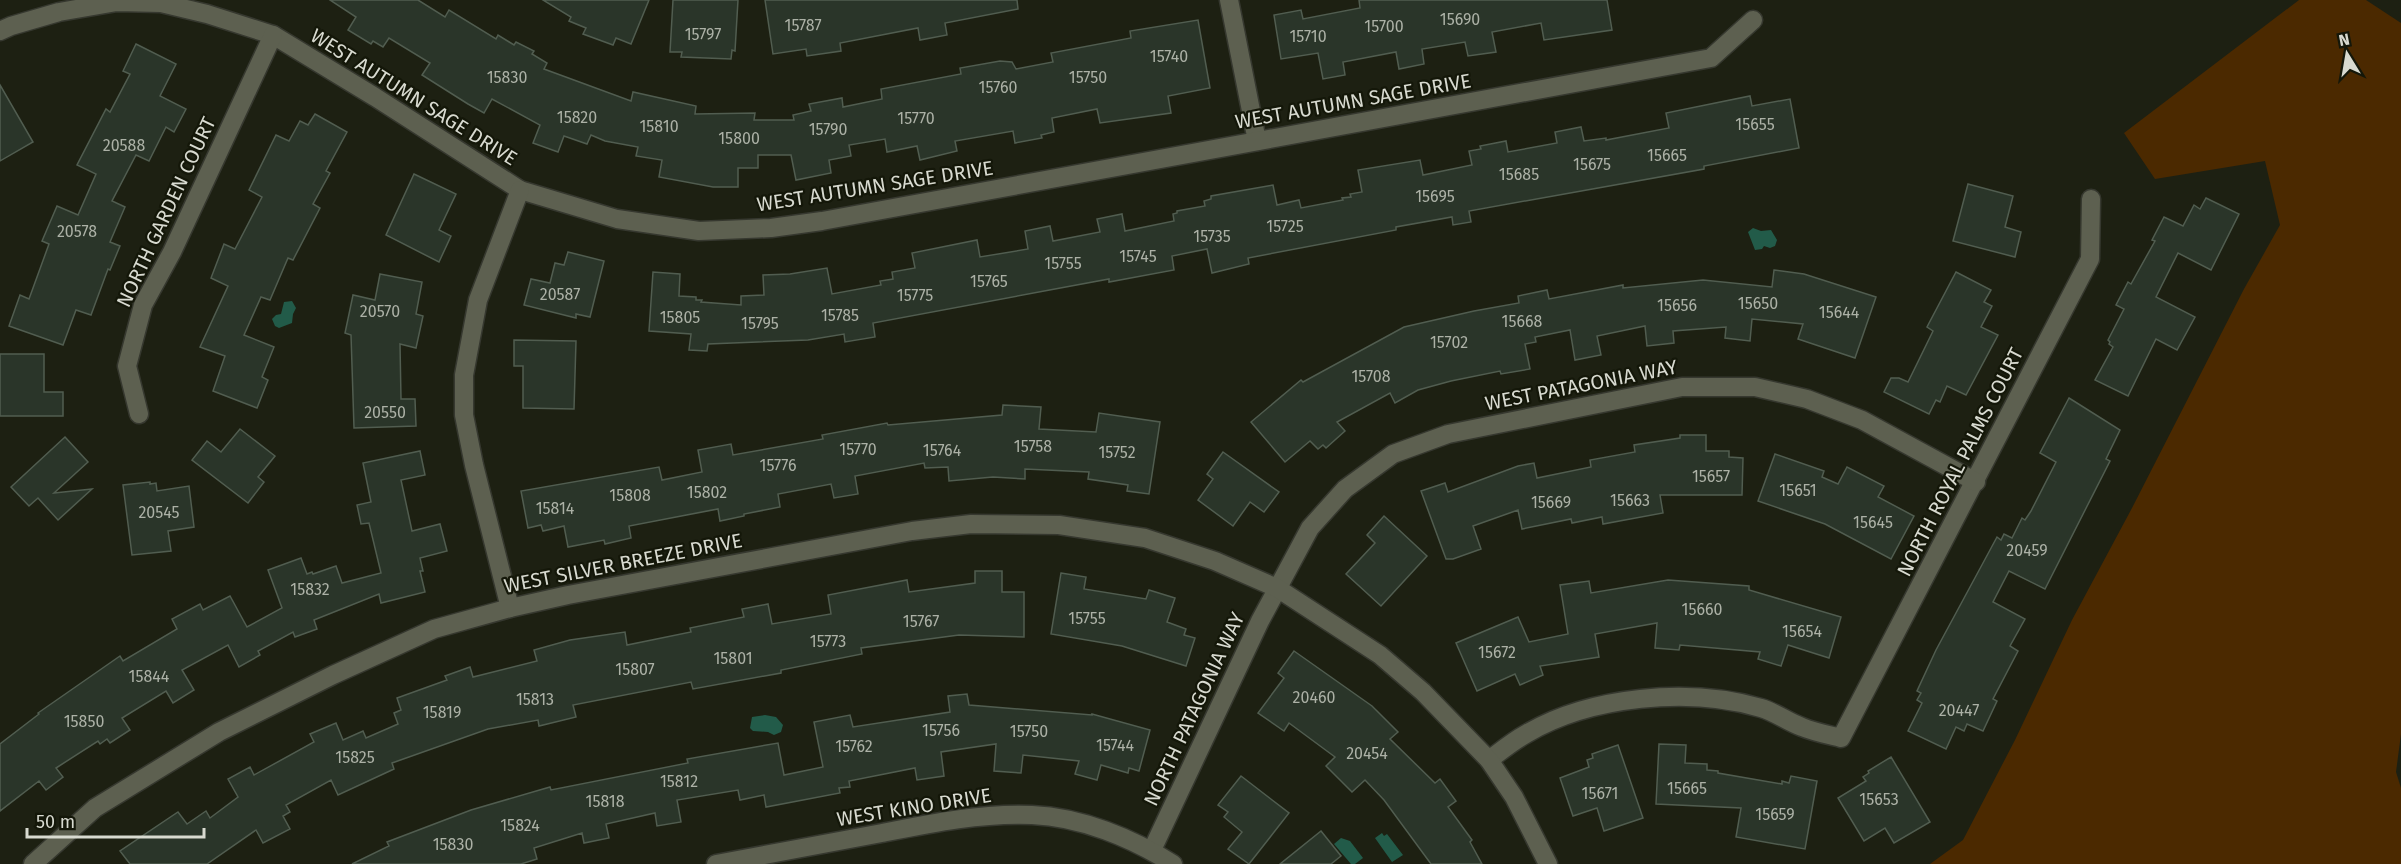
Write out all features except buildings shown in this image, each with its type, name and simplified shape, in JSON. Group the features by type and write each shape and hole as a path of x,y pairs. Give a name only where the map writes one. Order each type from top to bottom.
{"street":[{"path":"1229,0 1257,141"},
{"name":"WEST AUTUMN SAGE DRIVE","path":"0,31 59,12 117,2 161,3 207,14 273,35 520,190 617,219 699,231 771,228 834,219 1711,58 1753,20"},
{"name":"NORTH GARDEN COURT","path":"139,414 127,366 143,305 171,252 273,35"},
{"path":"510,608 464,415 464,375 478,300 520,190"},
{"name":"NORTH ROYAL PALMS COURT","path":"1489,760 1526,734 1560,717 1601,704 1650,698 1702,698 1761,708 1803,728 1842,738 2090,259 2091,199"},
{"name":"WEST PATAGONIA WAY","path":"1278,588 1310,528 1345,489 1393,454 1448,435 1682,387 1755,387 1807,399 1862,420 1976,482"},
{"name":"WEST SILVER BREEZE DRIVE","path":"33,864 95,808 219,732 333,675 434,629 510,608 579,593 912,531 971,524 1059,525 1145,538 1215,561 1278,588 1380,655 1423,692 1489,760 1514,797 1548,864"},
{"name":"NORTH PATAGONIA WAY","path":"1152,850 1278,588"},
{"name":"WEST KINO DRIVE","path":"716,864 943,821 986,816 1034,815 1089,825 1152,850 1173,864"}],"shaded area":[{"path":"2299,0 2366,0 2401,23 2401,734 2396,772 2401,788 2401,864 1930,864 1963,840 2015,740 2072,620 2244,289 2280,225 2265,161 2155,179 2124,133"},
{"path":"1753,228 1761,231 1771,230 1777,240 1775,246 1770,248 1764,246 1762,249 1755,250 1748,232"},
{"path":"292,301 296,308 292,323 279,328 275,326 272,319 281,314 284,302"},
{"path":"765,715 776,717 783,725 781,732 774,735 768,732 753,731 750,728 752,717"},
{"path":"1382,833 1384,836 1387,834 1403,855 1392,862 1375,838"},
{"path":"1341,838 1350,841 1363,858 1351,864 1334,844"}]}
